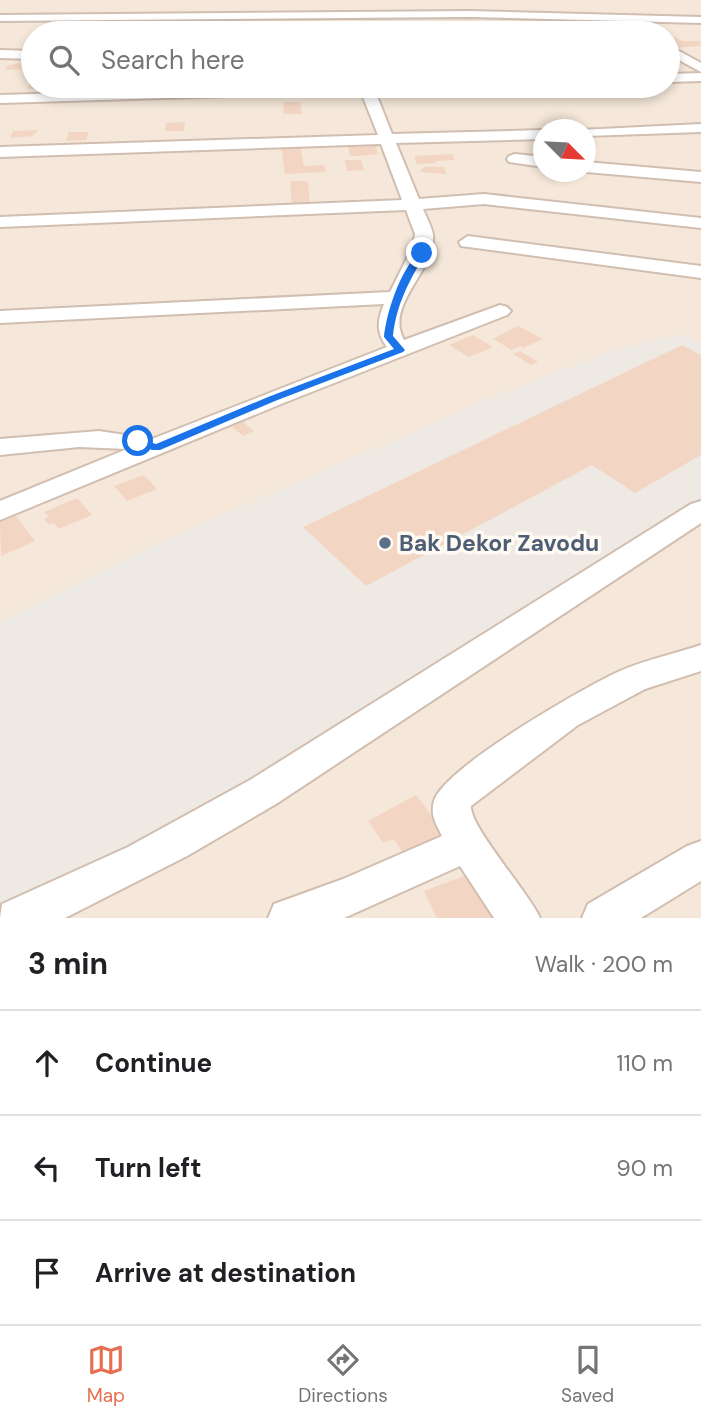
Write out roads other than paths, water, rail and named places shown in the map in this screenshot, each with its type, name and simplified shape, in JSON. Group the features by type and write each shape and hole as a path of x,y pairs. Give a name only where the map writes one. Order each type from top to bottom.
{"street":[{"path":"599,6 624,21"},
{"path":"0,18 83,11 243,9 701,20"},
{"path":"475,14 488,21"},
{"path":"680,49 690,49"},
{"path":"0,54 21,55"},
{"path":"680,56 701,68"},
{"path":"680,78 701,77"},
{"path":"0,99 30,98"},
{"path":"370,98 424,234 425,246 396,298 388,328 388,337 400,350"},
{"path":"596,132 701,128"},
{"path":"0,152 533,134"},
{"path":"515,159 533,161"},
{"path":"596,168 701,177"},
{"path":"0,222 484,199 701,223"},
{"path":"468,242 701,272"},
{"path":"0,317 372,297 396,298"},
{"path":"0,511 272,399 500,311"},
{"path":"0,447 118,439 138,441 156,448"},
{"path":"17,918 76,894 201,829 701,510"},
{"path":"519,918 467,844 451,814 453,801 460,792 566,715 633,680 701,658"},
{"path":"289,918 350,896 467,844"},
{"path":"603,918 701,859"}],"place":[{"name":"Bak Dekor Zavodu","path":"385,543"}]}
